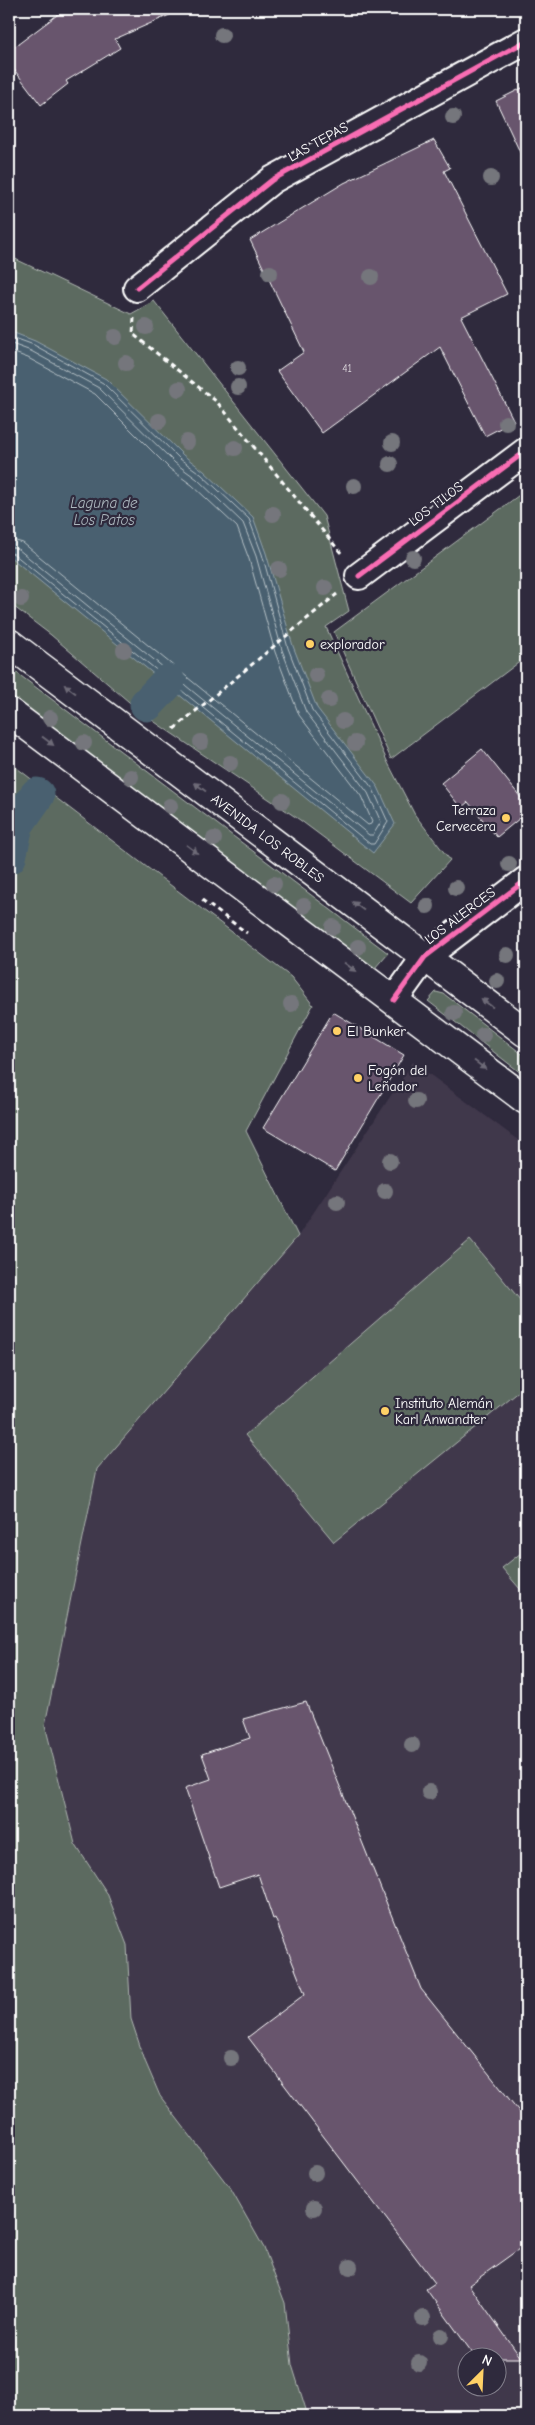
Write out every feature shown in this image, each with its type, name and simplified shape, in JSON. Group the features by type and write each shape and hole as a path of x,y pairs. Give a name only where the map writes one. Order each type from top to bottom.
{"main road":[{"name":"AVENIDA LOS ROBLES","path":"9,642 526,1033"},
{"path":"9,712 526,1100"}],"street":[{"name":"LAS TEPAS","path":"137,288 272,180 526,41"},
{"name":"LOS TILOS","path":"360,576 526,451"},
{"name":"LOS ALERCES","path":"394,1000 425,957 526,880"}],"path":[{"path":"137,288 133,334 217,402 360,576 181,722"}],"shaded area":[{"name":"Instituto Alemán Karl Anwandter","path":"413,1062 526,1146 526,2416 308,2416 111,1988 45,1725 97,1469 298,1236"}],"green space":[{"path":"9,256 131,314 154,301 324,516 349,611 326,627 388,763 415,815 450,860 411,903 300,820 143,714 51,635 9,603"},
{"path":"526,490 526,657 391,759 334,632"},
{"path":"9,667 388,953 374,969 9,695"},
{"path":"9,762 291,977 313,1005 246,1131 298,1236 97,1469 45,1725 75,1844 107,1893 127,1945 131,2019 145,2061 160,2096 230,2188 264,2248 285,2303 292,2365 308,2416 9,2416"},
{"path":"436,992 444,994 526,1057 526,1077 428,1001"},
{"name":"Instituto Alemán Karl Anwandter","path":"470,1240 526,1307 526,1386 334,1542 245,1435"},
{"path":"526,1549 526,1596 502,1568"}],"water":[{"name":"Laguna de Los Patos","path":"9,331 35,341 106,379 183,455 204,471 253,517 266,553 293,646 317,708 378,787 395,824 373,853 9,556"}],"building":[{"path":"65,9 183,9 115,39 120,48 66,81 68,84 41,105 9,63 9,51"},
{"path":"526,86 526,165 496,101"},
{"path":"434,140 450,168 444,171 507,294 461,317 514,421 485,436 440,347 322,433 277,371 304,352 250,240 344,183"},
{"path":"482,749 526,804 526,813 497,837 468,802 461,808 441,783"},
{"path":"333,1012 404,1055 335,1171 263,1128"},
{"path":"306,1702 421,1989 526,2120 526,2244 469,2285 521,2358 508,2358 508,2348 469,2348 426,2289 435,2283 248,2037 305,1994 275,1918 273,1919 258,1874 219,1887 185,1788 211,1779 202,1754 250,1738 243,1719"}],"waterway":[{"path":"147,704 168,682"},
{"path":"9,857 16,825 37,795"}],"cycle path":[{"path":"137,288 272,180 526,41"},
{"path":"359,576 526,451"},
{"path":"394,1000 425,957 526,880"}],"place":[{"name":"explorador","path":"310,644"},
{"name":"Terraza Cervecera","path":"506,818"},
{"name":"El Bunker","path":"337,1031"},
{"name":"Fogón del Leñador","path":"358,1078"},
{"name":"Instituto Alemán Karl Anwandter","path":"385,1411"}]}
